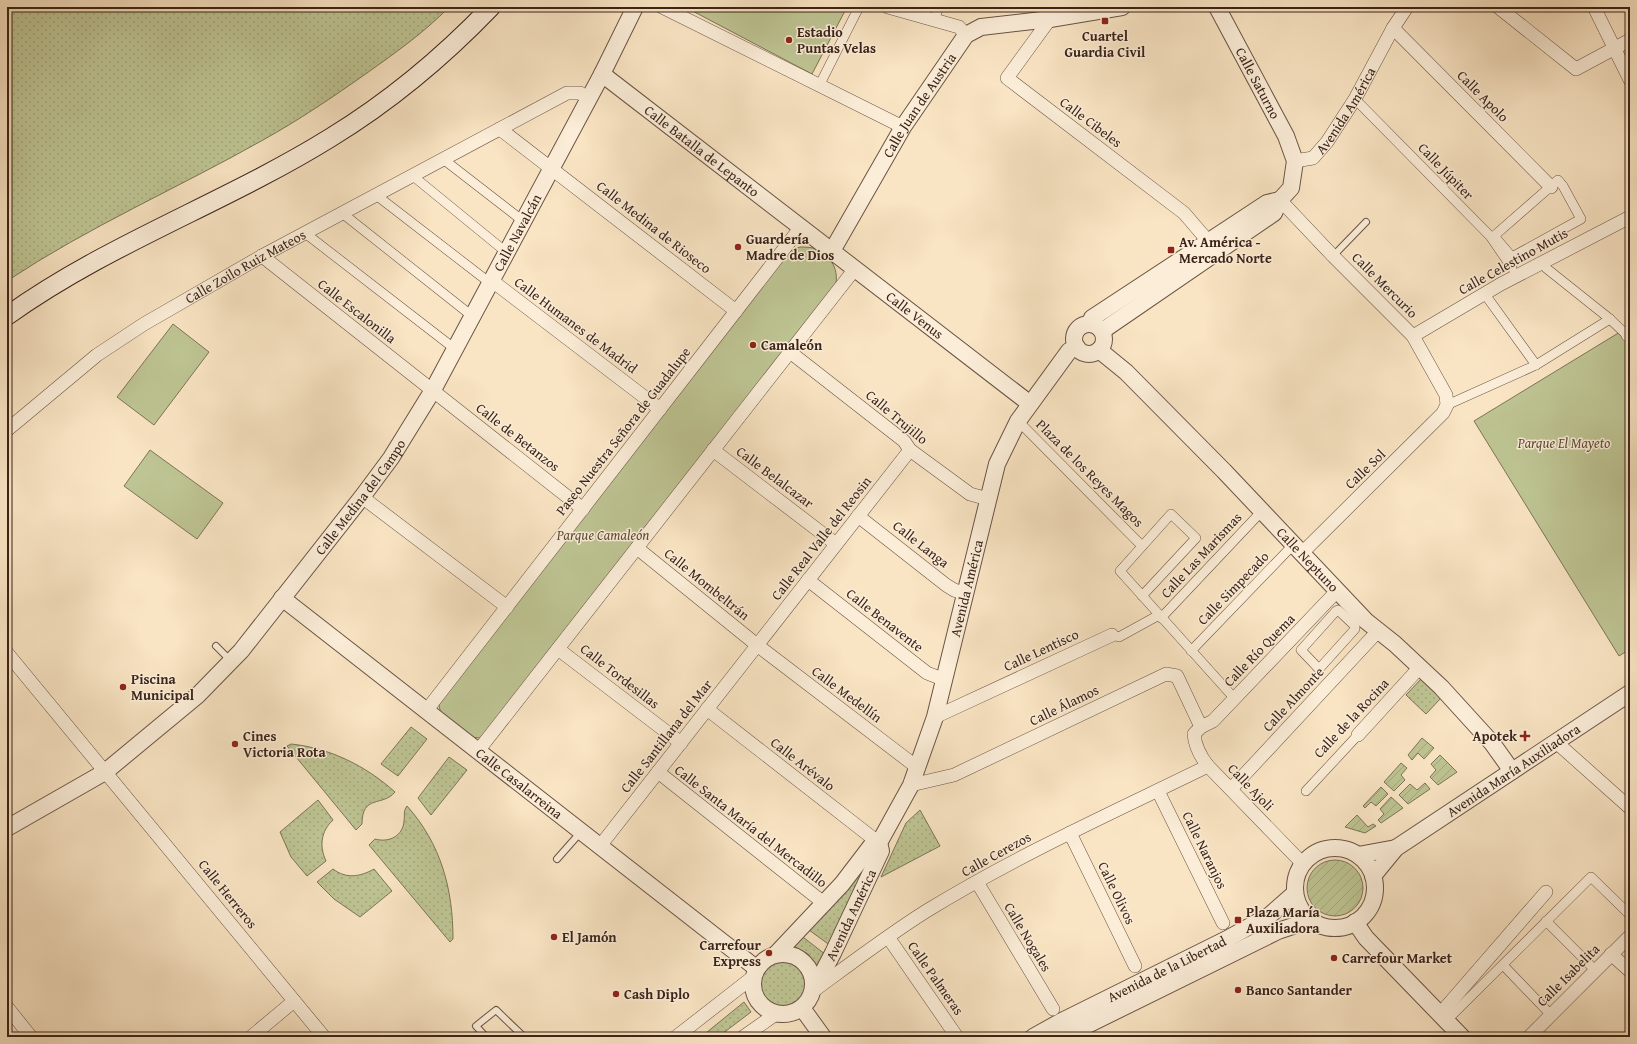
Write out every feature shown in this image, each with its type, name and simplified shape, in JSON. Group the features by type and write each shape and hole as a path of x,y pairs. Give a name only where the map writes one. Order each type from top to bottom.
{"main road":[{"path":"7,316 85,266 284,164 330,138 415,78 453,45 491,7"}],"street":[{"path":"602,74 635,7"},
{"path":"662,7 903,127"},
{"path":"819,86 859,7"},
{"path":"888,7 959,27 966,35 981,27 1051,13 1122,7"},
{"path":"934,20 939,7"},
{"name":"Calle Saturno","path":"1217,7 1286,136 1295,161"},
{"name":"Avenida América","path":"1295,161 1313,158 1327,142 1355,99 1393,28 1407,7"},
{"path":"1498,7 1576,69 1630,40"},
{"path":"1594,7 1630,80"},
{"name":"Calle Cibeles","path":"1051,13 1007,78 1184,213 1213,246"},
{"name":"Calle Apolo","path":"1393,28 1551,187"},
{"name":"Calle Juan de Austria","path":"832,251 903,127 966,35"},
{"name":"Calle Navalcán","path":"433,390 602,74"},
{"name":"Calle Batalla de Lepanto","path":"602,74 801,227"},
{"name":"Calle Zoilo Ruiz Mateos","path":"7,430 97,355 144,324 262,256 567,93 580,93 589,99"},
{"name":"Calle Júpiter","path":"1355,99 1490,236 1512,268"},
{"path":"500,129 552,168"},
{"path":"443,159 524,221"},
{"path":"1096,327 1077,329 1074,338 1076,347 1084,353 1090,354 1099,350 1104,341 1092,318 1213,246 1267,203 1280,200 1291,188 1295,161"},
{"name":"Calle Medina de Rioseco","path":"552,168 736,311"},
{"path":"413,176 506,252"},
{"path":"1558,180 1563,186 1581,219 1512,257 1494,236 1551,187 1558,180"},
{"path":"376,195 491,282"},
{"name":"Calle Mercurio","path":"1280,200 1333,256 1413,336 1446,395 1447,405"},
{"path":"342,213 472,316"},
{"name":"Calle Celestino Mutis","path":"1413,336 1484,293 1630,216"},
{"name":"Calle Venus","path":"801,227 854,270 1029,403"},
{"name":"Paseo Nuestra Señora de Guadalupe","path":"426,711 801,227"},
{"path":"305,233 454,349"},
{"name":"Calle Escalonilla","path":"262,256 433,390"},
{"path":"1543,262 1546,268 1629,336"},
{"path":"478,751 854,270"},
{"name":"Calle Humanes de Madrid","path":"491,282 660,410"},
{"path":"1484,293 1536,365"},
{"path":"1447,405 1536,365 1610,319"},
{"name":"Avenida América","path":"777,954 825,904 871,846 879,843 911,785 935,717 945,680 997,464 1018,421 1029,403 1068,351 1076,347"},
{"name":"Calle Neptuno","path":"1099,350 1126,372 1262,511 1366,621 1442,687 1492,743 1512,771"},
{"name":"Calle Trujillo","path":"790,352 904,441 910,450 970,494 988,499"},
{"name":"Calle Medina del Campo","path":"7,828 105,772 198,695 241,651 391,458 433,390"},
{"name":"Calle de Betanzos","path":"433,390 583,509"},
{"name":"Calle Sol","path":"1298,549 1443,413 1447,405"},
{"name":"Plaza de los Reyes Magos","path":"1018,421 1142,546"},
{"name":"Calle Belalcazar","path":"713,450 836,544"},
{"name":"Calle Real Valle del Reosin","path":"757,645 910,450"},
{"path":"362,497 507,607"},
{"name":"Calle Las Marismas","path":"1160,616 1262,511"},
{"name":"Calle Las Marismas","path":"1142,546 1171,514 1196,538 1142,596"},
{"name":"Calle Langa","path":"858,516 950,588 966,594"},
{"path":"1142,546 1120,571 1235,699"},
{"name":"Calle Mombeltrán","path":"637,548 757,645"},
{"name":"Calle Simpecado","path":"1191,651 1298,549"},
{"name":"Calle Benavente","path":"808,580 926,673 945,680"},
{"name":"Calle Río Quema","path":"1201,727 1213,721 1235,699 1337,591"},
{"name":"Calle Casalarreina","path":"282,598 600,846 755,972"},
{"path":"1338,610 1355,626 1355,630 1319,669 1301,650 1338,610"},
{"name":"Calle Lentisco","path":"935,717 1112,635 1119,637 1160,616"},
{"name":"Calle Almonte","path":"1231,789 1378,630"},
{"name":"Calle Santillana del Mar","path":"600,846 757,645"},
{"name":"Calle Medellín","path":"757,645 918,768"},
{"name":"Calle Tordesillas","path":"558,648 681,743"},
{"name":"Calle Herreros","path":"7,653 105,772 124,792 324,1037"},
{"name":"Calle de la Rocina","path":"1306,791 1420,667"},
{"name":"Calle Álamos","path":"911,785 954,775 1166,674 1177,676 1201,727"},
{"name":"Avenida María Auxiliadora","path":"1373,876 1396,848 1630,693"},
{"name":"Calle Arévalo","path":"708,709 879,843"},
{"name":"Calle Ajoli","path":"1201,727 1194,734 1194,744 1199,754 1208,766 1303,864"},
{"path":"1556,742 1630,808"},
{"name":"Calle Cerezos","path":"813,988 928,910 1023,856 1208,766"},
{"name":"Calle Santa María del Mercadillo","path":"658,772 825,904"},
{"name":"Calle Naranjos","path":"1158,791 1223,923"},
{"name":"Calle Olivos","path":"1070,833 1135,966"},
{"name":"Avenida América","path":"813,988 833,953 881,851 879,843"},
{"path":"1334,847 1347,849 1358,854 1367,864 1373,876 1375,886 1374,897 1364,916 1344,927 1333,928 1321,925 1311,920 1298,903 1295,893 1296,878 1303,864 1311,855 1322,849 1334,847"},
{"name":"Avenida María Auxiliadora","path":"1358,854 1396,848"},
{"path":"1443,1018 1503,965 1590,877 1630,915"},
{"name":"Calle Nogales","path":"977,882 1053,1009"},
{"path":"1443,1018 1546,892"},
{"name":"Avenida de la Libertad","path":"1033,1037 1060,1022 1227,940 1270,915 1295,893"},
{"name":"Avenida de la Libertad","path":"1063,1037 1278,931 1311,920"},
{"path":"1355,922 1366,938 1462,1037"},
{"path":"1546,922 1595,970"},
{"name":"Calle Isabelita","path":"1529,1037 1630,936"},
{"name":"Calle Palmeras","path":"888,937 957,1037"},
{"path":"676,1037 755,972 769,956 777,954 791,954 802,960 812,975 813,988 808,1001 802,1008 794,1012 776,1014 744,1037"},
{"path":"1611,954 1630,971"},
{"path":"1503,965 1551,1015"},
{"path":"755,972 752,987 755,996 760,1004 776,1014"},
{"path":"251,1037 294,1001"},
{"path":"7,1008 31,1037"},
{"path":"802,1008 823,1037"}],"lane":[{"path":"1333,256 1366,222"},
{"path":"216,646 231,661"},
{"path":"557,859 581,831"},
{"path":"486,1037 476,1026 496,1010 524,1037"}],"green space":[{"path":"7,7 449,7 420,34 399,50 316,108 231,158 101,225 38,261 7,281"},
{"name":"Estadio Puntas Velas","path":"685,7 847,7 812,74"},
{"name":"Parque Camaleón","path":"800,247 810,247 816,249 830,259 836,275 835,287 486,735 479,738 472,737 441,713 439,706 440,698 790,251"},
{"path":"173,324 209,352 154,425 117,397"},
{"name":"Parque El Mayeto","path":"1620,332 1630,347 1630,649 1619,656 1474,421"},
{"path":"150,450 223,503 197,539 124,486"},
{"path":"1421,679 1441,698 1426,714 1406,695"},
{"path":"411,727 427,739 398,776 381,764"},
{"path":"1422,738 1434,748 1424,759 1418,753 1412,760 1408,755"},
{"path":"291,744 305,746 333,754 360,766 395,792 385,799 374,802 365,808 362,824 356,830 287,746"},
{"path":"1440,755 1457,772 1438,785 1430,777 1436,770 1431,764"},
{"path":"449,757 467,770 431,815 418,798"},
{"path":"1401,763 1407,768 1401,775 1405,780 1394,791 1384,782"},
{"path":"1425,783 1430,789 1408,804 1399,795 1410,784 1417,790"},
{"path":"1381,787 1388,794 1376,806 1371,802 1365,808 1363,806"},
{"path":"1391,797 1403,808 1381,823 1378,820 1384,814 1380,809"},
{"path":"318,800 333,820 326,829 322,839 322,850 326,861 307,876 291,857 280,832"},
{"path":"407,806 429,836 443,868 451,902 453,939 450,942 369,845 375,839 390,839 401,831"},
{"path":"920,810 940,846 881,877 906,823"},
{"path":"1357,815 1368,827 1373,824 1376,826 1365,833 1345,827"},
{"path":"873,851 831,946 809,930"},
{"path":"1335,860 1346,862 1355,868 1361,877 1363,888 1361,899 1355,908 1346,914 1335,916 1324,914 1315,908 1309,899 1307,888 1309,877 1315,868 1324,862"},
{"path":"333,869 348,876 353,876 364,874 374,869 392,891 360,917 334,899 317,882"},
{"path":"803,937 826,955 818,969 808,954 794,945"},
{"path":"783,961 796,965 802,971 806,984 802,997 796,1003 783,1007 770,1003 764,997 760,984 764,971 770,965"},
{"path":"744,1002 751,1012 718,1037 701,1037"}],"place":[{"name":"Cuartel Guardia Civil","path":"1105,21"},
{"name":"Estadio Puntas Velas","path":"789,40"},
{"name":"Guardería Madre de Dios","path":"738,247"},
{"name":"Av. América - Mercado Norte","path":"1171,250"},
{"name":"Camaleón","path":"753,345"},
{"name":"Piscina Municipal","path":"123,687"},
{"name":"Apotek","path":"1525,736"},
{"name":"Cines Victoria Rota","path":"235,744"},
{"name":"Plaza María Auxiliadora","path":"1238,920"},
{"name":"El Jamón","path":"554,937"},
{"name":"Carrefour Express","path":"769,953"},
{"name":"Carrefour Market","path":"1334,958"},
{"name":"Banco Santander","path":"1238,990"},
{"name":"Cash Diplo","path":"616,994"}]}
